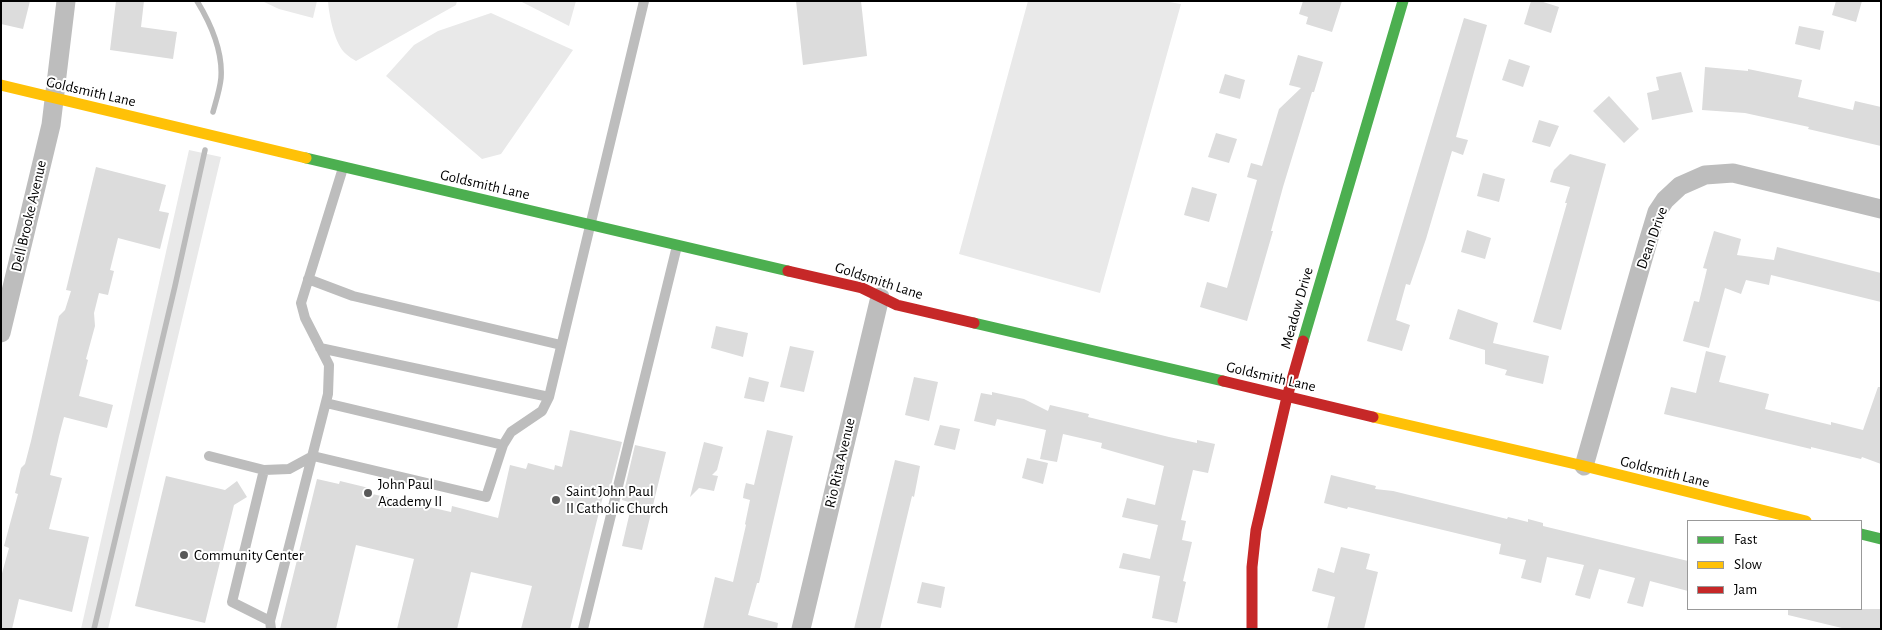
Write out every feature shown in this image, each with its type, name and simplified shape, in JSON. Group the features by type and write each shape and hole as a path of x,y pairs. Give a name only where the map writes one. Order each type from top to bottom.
{"street":[{"name":"Dell Brooke Avenue","path":"1,333 51,124 66,1"},
{"name":"Meadow Drive","path":"1252,629 1252,567 1256,530 1287,397 1403,1"},
{"name":"Goldsmith Lane","path":"1,85 862,288 897,305 1584,466 1617,476 1802,520"},
{"name":"Dean Drive","path":"1584,466 1658,212 1665,200 1680,186 1705,175 1733,174 1881,209"},
{"name":"Rio Rita Avenue","path":"801,629 880,297"},
{"path":"1862,534 1881,539"}],"lane":[{"path":"209,456 264,470 289,468 313,456 486,497 503,445 511,432 542,411 549,397 644,1"},
{"path":"264,470 232,602 271,625 326,403 329,365 305,318 301,303 344,167"},
{"path":"583,629 678,246"},
{"path":"308,279 353,296 562,345"},
{"path":"320,348 549,397"},
{"path":"326,403 503,445"}],"shaded area":[{"path":"262,1 317,1 313,18 279,9"},
{"path":"328,1 457,1 456,5 356,61 342,50 339,44 331,22"},
{"path":"520,1 576,1 569,26"},
{"path":"1028,1 1163,1 1181,4 1100,293 959,254"},
{"path":"491,13 573,50 501,154 482,159 386,76 414,45 438,31"},
{"path":"189,150 221,157 108,629 81,629"}],"building":[{"path":"1,1 30,1 23,29 1,24"},
{"path":"116,1 144,1 141,27 177,32 173,59 110,50"},
{"path":"796,1 861,1 867,56 803,65"},
{"path":"1303,1 1342,1 1332,32 1306,24 1308,17 1299,14"},
{"path":"1531,1 1540,1 1559,7 1551,33 1524,24"},
{"path":"1836,1 1862,1 1856,22 1832,15"},
{"path":"1464,18 1487,25 1456,137 1468,140 1463,155 1452,151 1426,239 1410,285 1406,284 1396,320 1410,325 1402,351 1367,341"},
{"path":"1799,26 1824,31 1820,50 1795,44"},
{"path":"1298,55 1323,62 1283,187 1271,231 1273,231 1247,321 1200,307 1207,282 1227,288 1257,180 1247,177 1251,163 1262,166 1279,109 1301,88 1289,85"},
{"path":"1509,59 1530,66 1523,87 1502,80"},
{"path":"1705,67 1748,71 1748,69 1802,80 1798,97 1853,110 1855,101 1881,107 1881,146 1745,113 1702,110"},
{"path":"1681,72 1693,112 1652,120 1647,93 1659,90 1656,77"},
{"path":"1225,74 1245,80 1240,99 1219,93"},
{"path":"1609,96 1639,129 1624,143 1593,111"},
{"path":"1539,120 1559,126 1550,147 1532,142"},
{"path":"1216,133 1237,139 1229,163 1208,157"},
{"path":"1570,154 1606,164 1561,330 1533,322 1570,187 1550,182 1554,170"},
{"path":"96,167 166,185 159,211 169,213 160,249 118,238 110,270 114,271 108,295 99,293 94,313 95,326 79,396 113,405 107,428 64,417 59,436 50,475 62,478 49,529 89,537 72,612 19,599 12,629 1,629 1,577 9,548 4,546 18,494 15,493 21,468 25,464 31,441 59,316 65,310 71,291 66,290"},
{"path":"1483,173 1505,179 1499,202 1477,196"},
{"path":"1192,187 1217,194 1209,222 1184,215"},
{"path":"1467,230 1491,238 1485,259 1461,252"},
{"path":"1714,231 1741,239 1737,255 1774,260 1777,247 1881,273 1881,302 1771,275 1769,285 1746,280 1741,294 1725,288 1709,348 1683,341 1694,301 1699,302 1707,269 1703,268"},
{"path":"1458,309 1498,323 1493,343 1549,356 1543,384 1505,375 1507,370 1485,364 1485,350 1449,339"},
{"path":"716,326 748,333 743,357 711,348"},
{"path":"790,346 814,351 804,392 780,387"},
{"path":"1706,351 1726,356 1719,382 1769,394 1765,409 1831,425 1831,422 1863,430 1878,387 1881,387 1881,464 1862,457 1861,459 1811,447 1811,449 1664,414 1671,387 1696,393"},
{"path":"749,377 769,382 764,402 744,398"},
{"path":"914,377 938,382 929,421 905,415"},
{"path":"992,392 1024,399 1048,411 1050,405 1089,414 1088,417 1169,437 1197,443 1197,440 1215,444 1208,473 1193,470 1181,520 1186,521 1182,540 1192,542 1183,581 1186,582 1177,623 1152,618 1160,576 1119,568 1123,553 1150,559 1158,525 1122,517 1127,498 1155,505 1164,466 1101,448 1102,443 1063,434 1057,462 1040,459 1046,430 997,419 995,426 974,421 981,393 992,395"},
{"path":"940,425 960,429 955,450 934,445"},
{"path":"570,430 622,442 608,497 603,496 570,629 521,629 532,586 471,572 457,629 397,629 414,559 356,545 336,629 280,629 317,479 339,484 340,481 369,488 368,493 451,512 452,506 498,518 510,465 526,469 528,463 554,470 555,465 562,467"},
{"path":"767,430 793,436 759,583 757,583 748,615 778,623 777,629 703,629 715,577 733,582 750,500 743,498 744,491 746,483 754,485"},
{"path":"704,442 723,447 717,470 712,475 718,476 714,491 699,488 690,497"},
{"path":"635,445 666,452 642,550 622,546 632,503 622,500"},
{"path":"1027,458 1048,463 1043,484 1022,478"},
{"path":"895,460 920,466 914,497 912,496 880,629 854,629"},
{"path":"1331,475 1376,486 1375,489 1393,491 1507,519 1508,517 1528,522 1528,519 1543,523 1543,526 1687,561 1687,591 1650,581 1643,607 1627,603 1635,578 1599,569 1590,599 1575,595 1584,565 1547,557 1541,583 1521,578 1526,560 1499,554 1501,544 1348,507 1347,509 1324,503"},
{"name":"Community Center","path":"166,476 225,490 237,481 247,497 234,505 205,623 135,606"},
{"path":"1341,547 1370,554 1366,569 1378,572 1364,629 1327,629 1335,597 1312,591 1318,568 1334,573"},
{"path":"922,582 945,587 941,608 917,603"},
{"path":"1881,609 1881,629 1846,629 1788,615 1788,610"}],"waterway":[{"path":"197,1 211,28 220,57 220,82 213,112"},
{"path":"94,629 205,150"}],"traffic: fast":[{"path":"1303,341 1403,1"},
{"path":"306,158 788,271"},
{"path":"974,323 1223,381"},
{"path":"1862,534 1881,539"}],"traffic: slow":[{"path":"1,85 306,158"},
{"path":"1373,417 1584,466 1802,520"}],"traffic: jam":[{"path":"788,271 862,288 897,305 974,323"},
{"path":"1252,629 1252,567 1256,530 1287,397 1303,341"},
{"path":"1223,381 1373,417"}],"place":[{"name":"John Paul Academy II","path":"368,493"},
{"name":"Saint John Paul II Catholic Church","path":"556,500"},
{"name":"Community Center","path":"184,555"}]}
